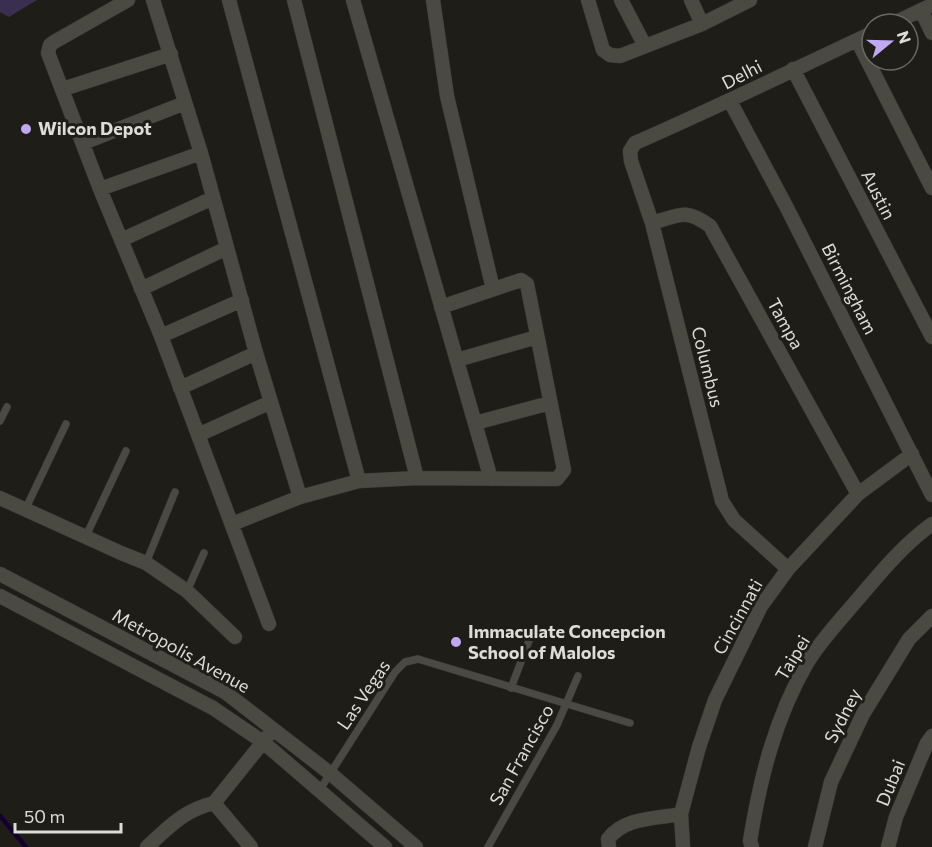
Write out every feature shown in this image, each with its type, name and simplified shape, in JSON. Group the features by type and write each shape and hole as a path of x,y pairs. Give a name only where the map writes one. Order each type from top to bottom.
{"street":[{"path":"128,0 50,45 48,53 100,189 161,336 269,624"},
{"path":"153,0 201,153 256,353 300,497"},
{"path":"229,0 359,481"},
{"path":"294,0 417,478"},
{"path":"353,0 491,479"},
{"path":"433,0 447,96 493,289"},
{"path":"588,0 603,50 610,55 620,56 702,24 750,0"},
{"path":"621,0 645,46"},
{"path":"691,0 702,24"},
{"path":"927,8 932,33"},
{"name":"Delhi","path":"630,151 635,142 730,101 860,39"},
{"path":"857,40 932,188"},
{"path":"63,89 171,54"},
{"name":"Austin","path":"793,69 932,337"},
{"name":"Birmingham","path":"730,101 787,208 932,495"},
{"path":"82,143 185,103"},
{"name":"Columbus","path":"630,151 631,161 652,223 722,501 734,520 788,568"},
{"path":"100,189 201,153"},
{"path":"121,240 213,198"},
{"name":"Tampa","path":"652,223 686,213 698,217 710,226 858,494"},
{"path":"141,289 227,248"},
{"path":"232,524 300,497 359,481 417,478 557,479 562,475 564,470 527,284 521,280 441,307"},
{"path":"161,336 242,300"},
{"path":"457,360 537,337"},
{"path":"180,388 256,353"},
{"path":"198,435 271,402"},
{"path":"475,423 550,402"},
{"name":"Cincinnati","path":"683,847 681,814 699,747 715,700 761,606 788,568 858,494 912,454"},
{"path":"0,498 146,563 187,591 235,637"},
{"name":"Taipei","path":"752,847 750,841 764,767 778,722 807,662 888,562 932,524"},
{"name":"Metropolis Avenue","path":"0,574 225,692 331,774 416,847"},
{"name":"Metropolis Avenue","path":"0,596 213,708 263,742 384,847"},
{"name":"Sydney","path":"815,847 831,782 863,714 909,639 932,616"},
{"path":"147,847 181,816 196,808 214,803 274,728"},
{"name":"Dubai","path":"888,847 896,817 932,736"},
{"path":"214,803 251,847"},
{"path":"609,847 608,839 616,829 626,824 681,814"}],"lane":[{"path":"0,421 7,407"},
{"path":"26,508 66,424"},
{"path":"86,536 126,451"},
{"path":"146,563 175,492"},
{"path":"187,591 204,554"},
{"path":"511,688 530,638"},
{"name":"Las Vegas","path":"320,791 395,672 405,662 417,659 630,723"},
{"name":"San Francisco","path":"488,847 557,724 578,676"}],"shaded area":[{"path":"0,0 37,0 9,17 0,12"}],"waterway":[{"path":"0,816 26,847"}],"place":[{"name":"Wilcon Depot","path":"26,129"},
{"name":"Immaculate Concepcion School of Malolos","path":"456,642"}]}
